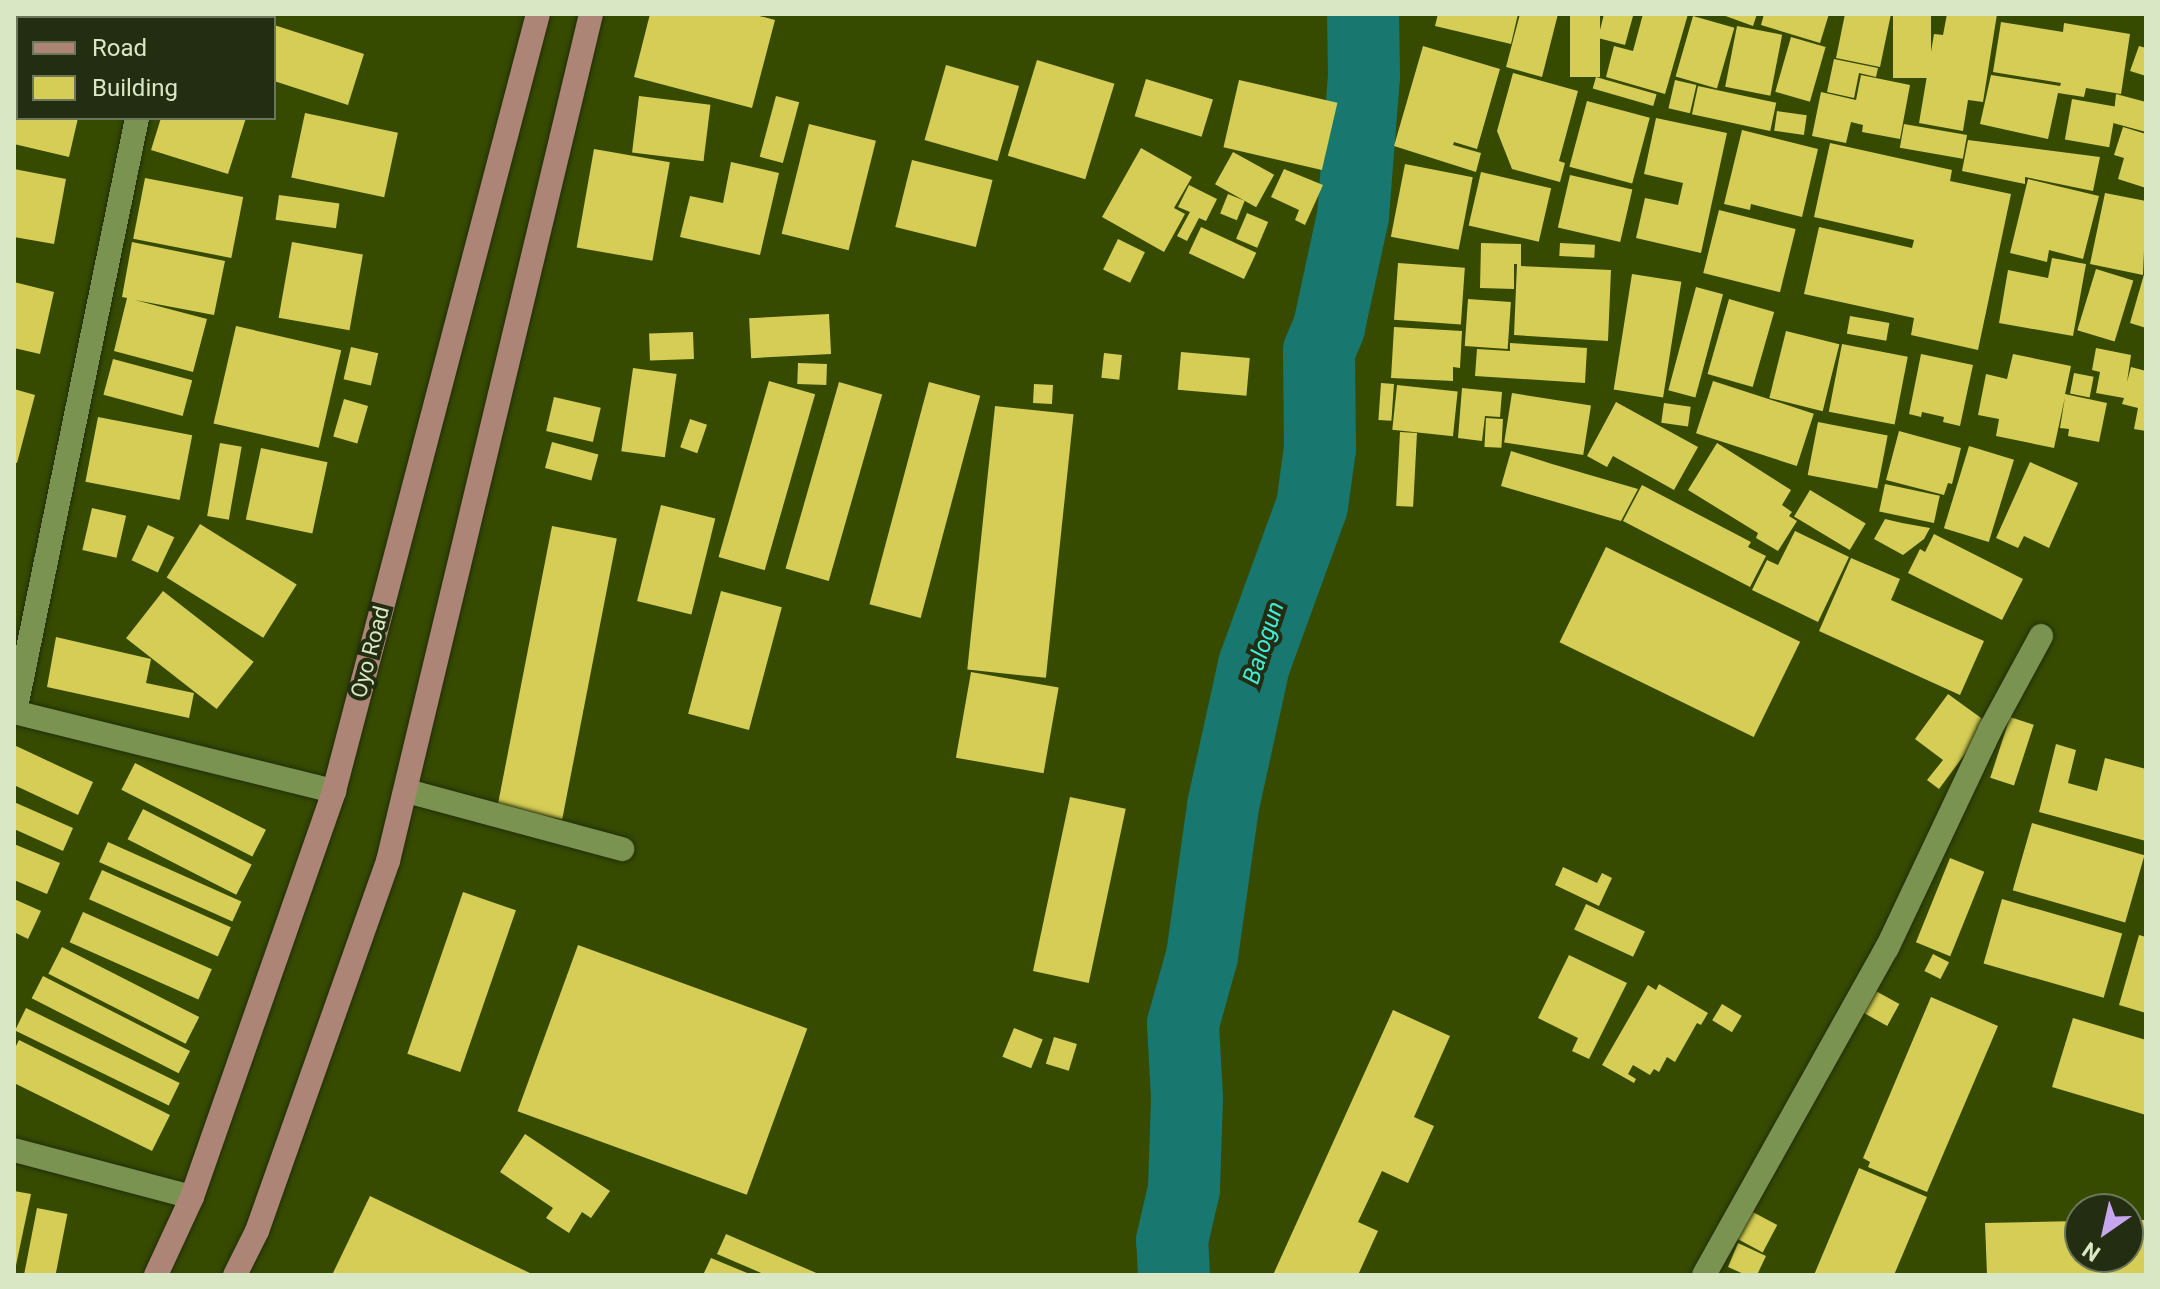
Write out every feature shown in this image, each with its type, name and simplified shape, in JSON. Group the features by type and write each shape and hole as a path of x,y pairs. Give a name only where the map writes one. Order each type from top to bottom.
{"main road":[{"name":"Oyo Road","path":"156,1275 192,1197 334,791 538,14"},
{"path":"235,1275 257,1231 388,861 591,14"}],"street":[{"path":"137,120 15,712 334,791"},
{"path":"1704,1275 1887,948 1990,730 2041,636"},
{"path":"407,791 622,849"},
{"path":"14,1150 192,1197"}],"building":[{"path":"66,14 106,14 106,16"},
{"path":"242,14 249,16 194,16"},
{"path":"650,14 752,14 775,20 752,108 634,77"},
{"path":"1438,14 1518,14 1511,44 1435,26"},
{"path":"1520,14 1558,14 1542,77 1506,67"},
{"path":"1570,14 1600,14 1600,77 1570,77"},
{"path":"1604,14 1633,16 1625,45 1598,38"},
{"path":"1643,14 1688,14 1665,94 1606,77 1614,46 1633,51"},
{"path":"1720,14 1757,14 1753,26"},
{"path":"1764,14 1829,14 1820,43 1761,25"},
{"path":"1845,14 1891,14 1880,67 1836,58"},
{"path":"1893,14 1931,14 1931,78 1893,78"},
{"path":"1947,14 1997,14 1983,102 1968,100 1963,131 1919,123 1934,34 1943,35"},
{"path":"1693,16 1734,28 1717,88 1676,77"},
{"path":"2001,22 2063,32 2064,23 2130,34 2121,94 2086,88 2084,97 2058,93 2048,139 1980,124 1991,75 2060,86 2061,83 1993,72"},
{"path":"276,26 364,54 348,105 276,82"},
{"path":"1737,26 1782,35 1770,96 1725,87"},
{"path":"1791,37 1826,47 1810,102 1775,92"},
{"path":"1423,46 1500,69 1477,149 1454,142 1453,145 1481,153 1476,172 1394,146"},
{"path":"2139,46 2146,48 2146,76 2130,71"},
{"path":"1834,59 1878,68 1876,77 1859,73 1854,98 1827,92"},
{"path":"1037,60 1114,84 1085,179 1008,156"},
{"path":"946,65 1019,86 998,161 925,140"},
{"path":"14,70 16,120 78,120 69,157 14,144"},
{"path":"1513,73 1578,91 1559,161 1565,163 1560,182 1512,169 1497,131"},
{"path":"1861,75 1910,85 1900,139 1862,132 1863,125 1851,122 1846,143 1812,136 1821,92 1856,100"},
{"path":"1596,77 1657,94 1653,106 1593,89"},
{"path":"1146,79 1213,99 1202,137 1135,116"},
{"path":"1239,80 1337,103 1322,170 1223,147"},
{"path":"1675,80 1696,85 1690,113 1668,108"},
{"path":"1698,86 1776,103 1770,131 1692,114"},
{"path":"2116,94 2146,102 2146,132 2113,123"},
{"path":"639,96 710,105 704,161 632,153"},
{"path":"776,96 799,102 783,163 760,157"},
{"path":"2072,99 2116,107 2109,147 2065,139"},
{"path":"1587,101 1650,118 1632,184 1569,167"},
{"path":"1777,111 1807,115 1804,135 1774,131"},
{"path":"305,113 398,133 384,197 291,178"},
{"path":"1656,118 1727,133 1701,253 1636,238 1645,198 1678,205 1683,183 1644,174"},
{"path":"160,120 245,120 228,174 151,150"},
{"path":"809,124 876,141 849,250 782,234"},
{"path":"1904,124 1967,135 1963,159 1900,148"},
{"path":"2123,127 2146,134 2146,188 2118,179 2124,158 2114,155"},
{"path":"1742,130 1818,149 1802,217 1751,204 1750,210 1724,204"},
{"path":"1968,140 2100,157 2093,191 2025,177 2025,184 1962,171"},
{"path":"1830,143 1952,170 1950,181 2011,194 1978,350 1911,335 1914,318 1804,294 1819,227 1912,248 1914,240 1814,217"},
{"path":"1141,148 1192,177 1174,208 1185,214 1164,252 1102,217"},
{"path":"594,149 670,162 652,261 577,247"},
{"path":"1233,152 1274,175 1256,207 1215,184"},
{"path":"912,160 993,180 976,247 895,227"},
{"path":"731,162 779,173 760,255 680,237 690,196 723,203"},
{"path":"1405,164 1473,177 1459,250 1391,237"},
{"path":"14,169 66,179 54,244 14,237"},
{"path":"1284,169 1323,185 1305,225 1295,220 1299,210 1271,197"},
{"path":"1481,172 1551,188 1539,242 1469,226"},
{"path":"1570,175 1632,189 1620,242 1558,228"},
{"path":"145,178 243,197 231,258 133,239"},
{"path":"2028,179 2099,196 2083,259 2049,250 2047,262 2010,253"},
{"path":"1189,185 1217,199 1206,221 1199,218 1187,241 1177,236 1190,212 1178,207"},
{"path":"2105,193 2146,201 2143,275 2090,264"},
{"path":"1228,194 1245,201 1237,220 1220,213"},
{"path":"279,195 339,203 336,228 276,220"},
{"path":"1719,210 1796,229 1780,292 1703,273"},
{"path":"1247,213 1268,222 1257,248 1236,239"},
{"path":"1201,227 1256,253 1244,279 1189,253"},
{"path":"1118,239 1145,252 1130,283 1103,270"},
{"path":"132,242 225,261 214,315 135,300 207,319 193,372 114,351 127,298 122,297"},
{"path":"292,242 363,255 350,330 279,318"},
{"path":"1481,243 1521,244 1521,266 1611,270 1608,341 1514,335 1517,264 1514,264 1514,289 1480,288"},
{"path":"1560,243 1595,245 1594,258 1559,256"},
{"path":"2052,258 2086,264 2073,336 1999,323 2008,270 2048,278"},
{"path":"1398,263 1465,268 1461,325 1394,320"},
{"path":"2096,269 2133,280 2115,342 2077,330"},
{"path":"2146,271 2146,328 2130,323"},
{"path":"1632,274 1681,282 1663,397 1614,390"},
{"path":"14,282 54,292 40,354 14,348"},
{"path":"1696,287 1723,294 1695,398 1668,390"},
{"path":"1468,299 1511,302 1508,349 1465,346"},
{"path":"1729,299 1774,312 1753,387 1708,374"},
{"path":"829,314 831,354 751,358 749,318"},
{"path":"1850,316 1889,323 1886,341 1847,334"},
{"path":"236,326 341,350 319,448 214,423"},
{"path":"1394,327 1462,331 1460,368 1453,367 1453,381 1391,378"},
{"path":"1786,331 1839,344 1823,411 1769,398"},
{"path":"693,332 694,359 650,361 649,334"},
{"path":"1510,343 1587,348 1585,383 1475,376 1477,349 1510,351"},
{"path":"1842,344 1908,357 1895,425 1829,412"},
{"path":"351,347 378,353 371,385 344,379"},
{"path":"2096,348 2131,355 2127,382 2131,367 2146,371 2146,431 2134,429 2138,408 2122,404 2124,398 2096,393 2100,372 2092,370"},
{"path":"1181,352 1250,358 1246,396 1178,390"},
{"path":"1104,353 1122,355 1119,380 1101,378"},
{"path":"1921,354 1973,365 1960,426 1943,422 1944,417 1922,412 1921,417 1909,414"},
{"path":"2013,354 2071,366 2065,394 2107,403 2099,442 2068,436 2069,429 2060,428 2065,397 2054,448 1996,436 1999,419 1978,415 1986,374 2007,379"},
{"path":"113,359 192,380 183,416 103,395"},
{"path":"798,363 827,364 826,385 797,384"},
{"path":"633,368 677,374 665,457 621,451"},
{"path":"2074,373 2094,377 2090,397 2070,394"},
{"path":"769,381 815,394 765,570 719,557"},
{"path":"1713,381 1814,414 1797,466 1696,433"},
{"path":"839,382 882,394 829,581 786,568"},
{"path":"929,382 980,396 921,618 869,604"},
{"path":"1381,383 1394,384 1391,421 1378,420"},
{"path":"1034,384 1053,385 1052,404 1033,403"},
{"path":"1397,385 1458,391 1453,436 1392,430"},
{"path":"1462,388 1502,392 1500,417 1485,416 1482,441 1458,438"},
{"path":"14,389 35,395 17,463 14,462"},
{"path":"1512,393 1591,406 1583,455 1504,442"},
{"path":"554,397 601,408 593,442 546,431"},
{"path":"344,399 368,406 357,443 333,436"},
{"path":"1616,402 1698,447 1674,490 1613,456 1607,467 1587,456"},
{"path":"1664,403 1691,407 1688,427 1661,423"},
{"path":"995,406 1074,414 1046,678 967,670"},
{"path":"98,417 192,435 180,500 85,482"},
{"path":"1486,418 1503,419 1501,448 1484,447"},
{"path":"690,419 707,425 697,453 680,447"},
{"path":"1818,422 1888,436 1877,489 1808,475"},
{"path":"1899,431 1961,448 1952,484 1948,483 1944,495 1886,480"},
{"path":"1400,432 1417,433 1413,507 1396,506"},
{"path":"552,442 598,454 591,481 545,468"},
{"path":"220,443 242,447 229,520 207,516"},
{"path":"1717,443 1791,490 1782,505 1792,512 1789,516 1797,521 1778,551 1756,538 1758,533 1688,490"},
{"path":"1969,446 2014,460 1989,542 1944,528"},
{"path":"261,448 328,462 312,534 246,519"},
{"path":"1511,451 1638,489 1621,521 1501,486"},
{"path":"2030,462 2078,483 2049,548 2024,536 2018,548 1996,538"},
{"path":"1885,484 1940,496 1934,523 1879,511"},
{"path":"1642,485 1751,542 1748,547 1766,556 1750,587 1623,521"},
{"path":"1810,490 1866,523 1850,550 1794,517"},
{"path":"661,505 715,519 691,615 637,601"},
{"path":"92,508 126,516 116,558 82,550"},
{"path":"1885,519 1930,528 1924,539 1903,555 1874,539"},
{"path":"200,524 297,584 263,638 167,577"},
{"path":"148,525 174,537 158,573 132,560"},
{"path":"552,526 617,539 562,819 497,807"},
{"path":"1795,531 1849,557 1818,622 1752,590 1767,560 1778,565"},
{"path":"1934,534 2023,579 2002,620 1908,573 1920,549 1925,552"},
{"path":"1606,547 1800,642 1754,737 1560,642"},
{"path":"1851,558 1900,579 1891,600 1984,641 1960,695 1819,631"},
{"path":"163,591 254,662 217,709 126,638"},
{"path":"721,591 782,607 749,730 688,714"},
{"path":"56,637 151,659 146,683 194,693 189,718 47,687"},
{"path":"971,672 1059,687 1044,773 956,758"},
{"path":"1948,694 1988,723 1939,789 1927,780 1943,760 1915,739"},
{"path":"2010,717 2034,725 2014,786 1990,778"},
{"path":"2056,744 2076,750 2068,783 2097,791 2105,758 2146,769 2146,841 2039,812"},
{"path":"14,745 93,782 78,815 14,785"},
{"path":"135,763 266,830 252,856 121,790"},
{"path":"1070,797 1126,809 1089,983 1033,971"},
{"path":"14,802 73,828 63,851 14,829"},
{"path":"143,809 252,864 236,895 128,839"},
{"path":"2032,823 2144,855 2125,923 2013,890"},
{"path":"108,842 241,901 232,921 99,862"},
{"path":"14,844 60,863 47,894 14,880"},
{"path":"1950,858 1984,872 1950,956 1916,942"},
{"path":"1563,867 1597,883 1602,873 1612,878 1599,906 1555,885"},
{"path":"102,870 231,927 218,957 89,899"},
{"path":"463,892 516,910 460,1072 407,1054"},
{"path":"14,899 41,911 28,939 14,932"},
{"path":"2002,899 2122,933 2104,998 1984,963"},
{"path":"1586,904 1645,931 1633,957 1574,929"},
{"path":"83,912 212,969 198,999 70,942"},
{"path":"2139,935 2146,937 2146,1013 2119,1005"},
{"path":"578,945 807,1028 747,1195 517,1111"},
{"path":"62,947 199,1017 186,1044 48,974"},
{"path":"1933,954 1949,962 1940,979 1924,971"},
{"path":"1569,955 1627,983 1589,1059 1572,1051 1578,1038 1538,1018"},
{"path":"43,976 190,1051 179,1073 32,998"},
{"path":"1659,984 1708,1013 1701,1025 1697,1023 1675,1062 1667,1057 1659,1072 1654,1069 1650,1075 1633,1065 1628,1074 1636,1079 1634,1083 1602,1065 1648,985 1656,990"},
{"path":"1874,990 1899,1004 1887,1026 1862,1012"},
{"path":"1931,997 1998,1026 1927,1192 1868,1167 1870,1162 1863,1158"},
{"path":"1722,1004 1742,1016 1732,1032 1712,1020"},
{"path":"26,1008 180,1083 169,1105 15,1030"},
{"path":"1393,1010 1450,1036 1414,1117 1434,1126 1408,1183 1382,1171 1358,1222 1378,1231 1358,1275 1273,1275"},
{"path":"2073,1018 2146,1040 2146,1115 2052,1087"},
{"path":"1014,1028 1043,1040 1031,1068 1002,1057"},
{"path":"1054,1037 1077,1044 1069,1071 1046,1064"},
{"path":"19,1040 170,1115 152,1151 14,1083 14,1050"},
{"path":"525,1134 610,1191 591,1218 582,1212 569,1233 546,1218 553,1208 500,1172"},
{"path":"1859,1168 1927,1197 1894,1275 1814,1275"},
{"path":"14,1191 31,1194 15,1270 14,1270"},
{"path":"370,1196 534,1275 337,1275 333,1273"},
{"path":"37,1208 67,1214 56,1275 24,1275"},
{"path":"1749,1210 1777,1225 1763,1252 1734,1237"},
{"path":"2146,1220 2146,1275 1987,1275 1985,1223 2064,1221 2064,1273 2144,1273"},
{"path":"726,1234 821,1275 766,1275 717,1254"},
{"path":"1738,1243 1766,1256 1757,1275 1746,1275 1728,1267"},
{"path":"711,1258 752,1275 703,1275"}],"waterway":[{"name":"Balogun","path":"1174,1275 1172,1241 1184,1189 1187,1098 1183,1024 1202,956 1223,806 1254,665 1312,506 1320,448 1319,351 1329,327 1353,216 1364,76 1363,14"}]}
